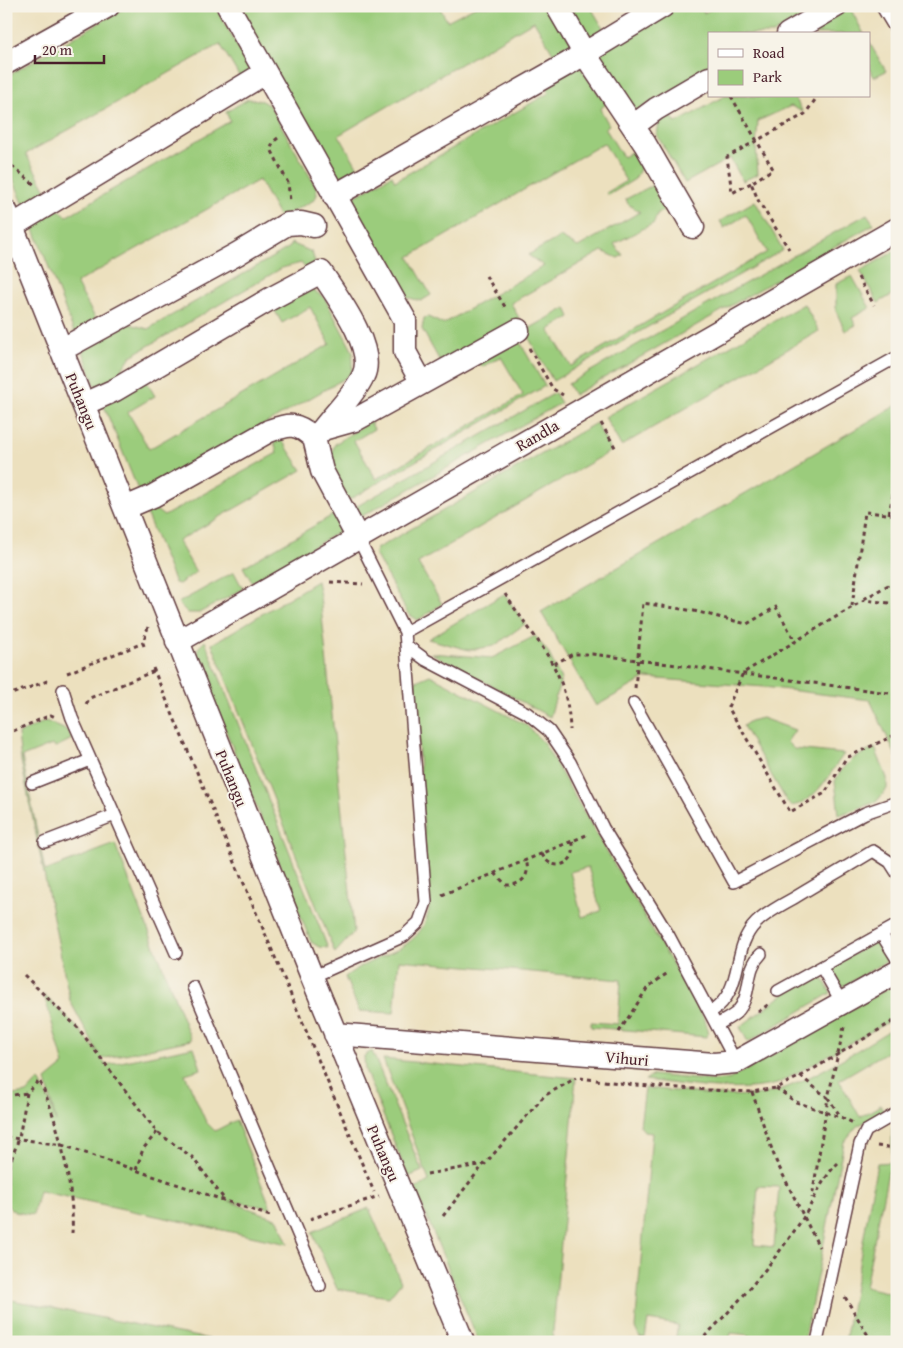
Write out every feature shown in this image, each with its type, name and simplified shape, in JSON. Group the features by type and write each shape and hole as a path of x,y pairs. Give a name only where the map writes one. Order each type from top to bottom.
{"street":[{"path":"6,63 108,6"},
{"path":"228,6 405,320 405,352 422,383"},
{"path":"557,6 633,126 693,227"},
{"path":"334,196 585,53 663,6"},
{"path":"791,32 836,6"},
{"path":"888,6 897,21"},
{"path":"9,219 54,202 265,73"},
{"path":"633,126 656,109 708,79"},
{"name":"Puhangu","path":"9,219 14,252 61,350 84,404 335,1034 463,1342"},
{"path":"61,350 237,254 287,224 301,223 314,226"},
{"name":"Randla","path":"178,642 897,229"},
{"path":"84,404 115,390 286,290 322,272 356,328 366,356 364,375 318,433 322,471 358,538"},
{"path":"125,508 153,496 269,431 287,425 301,426 318,433 355,420 518,330"},
{"name":"Vihuri","path":"335,1034 714,1064 736,1062 897,972"}],"lane":[{"path":"406,632 897,357"},
{"path":"312,977 404,936 419,922 426,902 406,632 358,538"},
{"path":"406,646 426,660 526,714 549,731 684,964 736,1062"},
{"path":"63,690 72,718 90,760 176,953"},
{"path":"634,703 734,882 865,813 897,802"},
{"path":"32,783 90,760"},
{"path":"45,842 115,815"},
{"path":"711,1012 723,1005 729,996 745,941 755,924 774,910 873,851 890,862 897,873"},
{"path":"778,991 897,925"},
{"path":"882,935 897,959"},
{"path":"717,1025 737,1012 745,1000 751,967 761,954"},
{"path":"822,968 842,1003"},
{"path":"193,987 320,1286"},
{"path":"817,1342 860,1144 866,1131 897,1113"}],"path":[{"path":"732,98 757,141 773,169 732,193 728,157 757,141 805,114 816,98"},
{"path":"287,224 290,200 288,183 271,149 274,142 295,126"},
{"path":"6,161 54,202"},
{"path":"750,183 759,202 789,249"},
{"path":"856,273 874,305"},
{"path":"486,276 551,384"},
{"path":"889,514 897,474"},
{"path":"852,607 865,512 897,515"},
{"path":"897,580 743,673 728,707 790,812 825,793 846,758 897,734"},
{"path":"326,581 382,586"},
{"path":"496,581 554,664 561,679 570,729 562,752"},
{"path":"864,600 897,604"},
{"path":"634,703 636,658 643,603 694,611 747,624 776,607 795,641"},
{"path":"6,696 143,643 144,646"},
{"path":"554,664 573,654 636,658 897,694"},
{"path":"152,668 377,1196 379,1205"},
{"path":"426,902 604,828"},
{"path":"542,854 544,859 553,865 564,864 569,861 574,852 572,841"},
{"path":"495,873 506,885 518,884 526,877 528,866 526,860"},
{"path":"619,1032 648,987 684,964"},
{"path":"24,975 78,1028 157,1132 192,1157 225,1200"},
{"path":"812,1201 828,1098 847,1012 842,1003"},
{"path":"800,1076 828,1098 840,1117"},
{"path":"443,1216 544,1096 576,1078"},
{"path":"6,1174 19,1138 27,1093 39,1080 50,1102 62,1145 73,1220 72,1233"},
{"path":"776,1088 796,1102 840,1117 866,1131"},
{"path":"752,1092 776,1161 833,1275 863,1330 872,1342"},
{"path":"6,1096 27,1093"},
{"path":"136,1170 143,1149 157,1132"},
{"path":"6,1137 62,1145 293,1225 377,1196"},
{"path":"699,1342 781,1250 804,1216 830,1171 860,1144 897,1148"},
{"path":"427,1174 485,1164"},
{"path":"168,1334 168,1342"}],"green space":[{"path":"128,6 215,6 250,69 249,76 242,81 220,44 26,154 47,192 26,205 23,203 6,161 6,77"},
{"path":"236,6 439,6 447,21 476,6 550,6 574,48 556,58 534,21 339,135 361,173 339,182"},
{"path":"568,6 590,6 605,31 586,38"},
{"path":"680,6 700,6 704,13 716,6 821,6 776,32 708,32 708,71 636,111 595,54"},
{"path":"850,8 863,32 808,32"},
{"path":"870,44 886,71 874,77 870,71"},
{"path":"578,64 606,104 600,109 609,125 605,128 623,157 633,151 642,165 635,179 609,195 606,193 626,181 604,143 409,257 431,295 421,301 402,296 349,200 392,175 395,181 549,93 544,82"},
{"path":"721,98 795,98 803,112 791,106 758,121 756,146 758,174 743,181 730,158 685,183 657,135 660,116 667,110 676,123"},
{"path":"248,99 260,100 270,106 316,187 317,195 314,200 280,218 259,180 76,283 99,325 74,332 32,224 58,209 67,216 230,121 226,112"},
{"path":"655,184 669,207 657,214 654,223 614,244 623,255 618,258 602,251 511,303 520,320 442,365 422,329 424,318 428,317 443,324 544,266 528,255 560,237 578,247 640,212 628,204 626,199"},
{"path":"755,201 783,250 553,381 525,331 566,308 570,317 549,330 571,366 767,252 746,215 724,228 720,221"},
{"path":"867,214 874,224 574,395 568,384"},
{"path":"291,243 312,252 315,262 314,267 308,271 301,263 282,268 131,356 111,385 103,387 95,385 83,351 86,345 126,323 148,329 290,247"},
{"path":"897,250 897,292 878,303 860,271"},
{"path":"852,276 870,308 852,318 856,325 845,331 836,311 836,284"},
{"path":"308,287 324,297 353,352 352,371 347,377 150,490 138,490 104,406 145,379 155,396 128,412 149,449 330,344 310,307 282,323 272,306"},
{"path":"804,304 819,331 621,446 605,417"},
{"path":"517,337 545,386 347,501 328,463 335,444 370,421 374,429 354,441 376,479 523,395 501,357 482,367 477,359"},
{"path":"555,393 561,403 357,519 352,509"},
{"path":"897,405 897,758 870,700 764,687 646,678 596,706 541,612"},
{"path":"596,423 611,451 418,563 442,604 418,620 408,614 375,554 376,549"},
{"path":"273,437 281,439 302,470 178,541 196,572 179,584 175,583 146,513 149,505 164,516 277,453"},
{"path":"333,515 342,530 252,582 243,567"},
{"path":"234,572 243,589 199,613 188,613 178,603"},
{"path":"317,581 354,932 335,953 212,644"},
{"path":"504,594 525,624 494,646 469,650 428,639"},
{"path":"535,636 548,652 561,679 550,717 431,653 492,658"},
{"path":"205,641 328,948 319,947 311,942 197,659 198,648"},
{"path":"430,675 526,725 543,742 705,1020 708,1030 707,1037 591,1027 591,1022 618,1024 621,980 399,960 394,1013 359,1011 345,977 406,944 416,936 424,925 429,910 414,682","holes":["588,867 601,911 582,917 570,872"]},
{"path":"762,718 795,730 787,742 794,749 844,754 815,793 800,804 791,806 786,800 743,726 750,721"},
{"path":"46,721 68,731 72,739 56,747 52,745 22,757 45,871 115,844 191,1040 101,1059 106,1065 194,1047 201,1069 185,1074 206,1122 215,1131 236,1120 271,1208 229,1201 278,1219 288,1244 39,1191 33,1215 15,1212 6,1205 6,1096 27,1093 39,1080 50,1102 56,1122 46,1080 64,1065 44,995 78,1028 99,1054 70,1001 21,761 18,734"},
{"path":"875,748 887,778 887,789 876,802 839,815 835,781 841,771 854,758"},
{"path":"879,939 891,959 840,988 829,968"},
{"path":"820,973 831,993 748,1042 740,1027 792,988"},
{"path":"897,983 897,1017 777,1084 761,1087 728,1088 645,1080 653,1075 716,1081 730,1079"},
{"path":"897,1026 897,1046 839,1080 860,1117 881,1105 884,1112 857,1126 844,1142 804,1342 748,1342 749,1335 731,1333 729,1342 675,1342 678,1325 648,1320 645,1338 640,1338 635,1328 652,1133 645,1132 640,1126 645,1088 735,1096 764,1094 796,1084 850,1055","holes":["758,1186 779,1187 774,1247 754,1245"]},
{"path":"372,1051 422,1171 408,1177 365,1070 364,1056"},
{"path":"383,1059 576,1078 552,1342 479,1342 415,1189 429,1181"},
{"path":"897,1126 897,1173 888,1172 865,1287 895,1294 897,1288 897,1342 845,1342 877,1163 892,1162 892,1128"},
{"path":"369,1208 401,1282 389,1297 337,1289 312,1232"},
{"path":"6,1299 224,1342 6,1342"}]}
